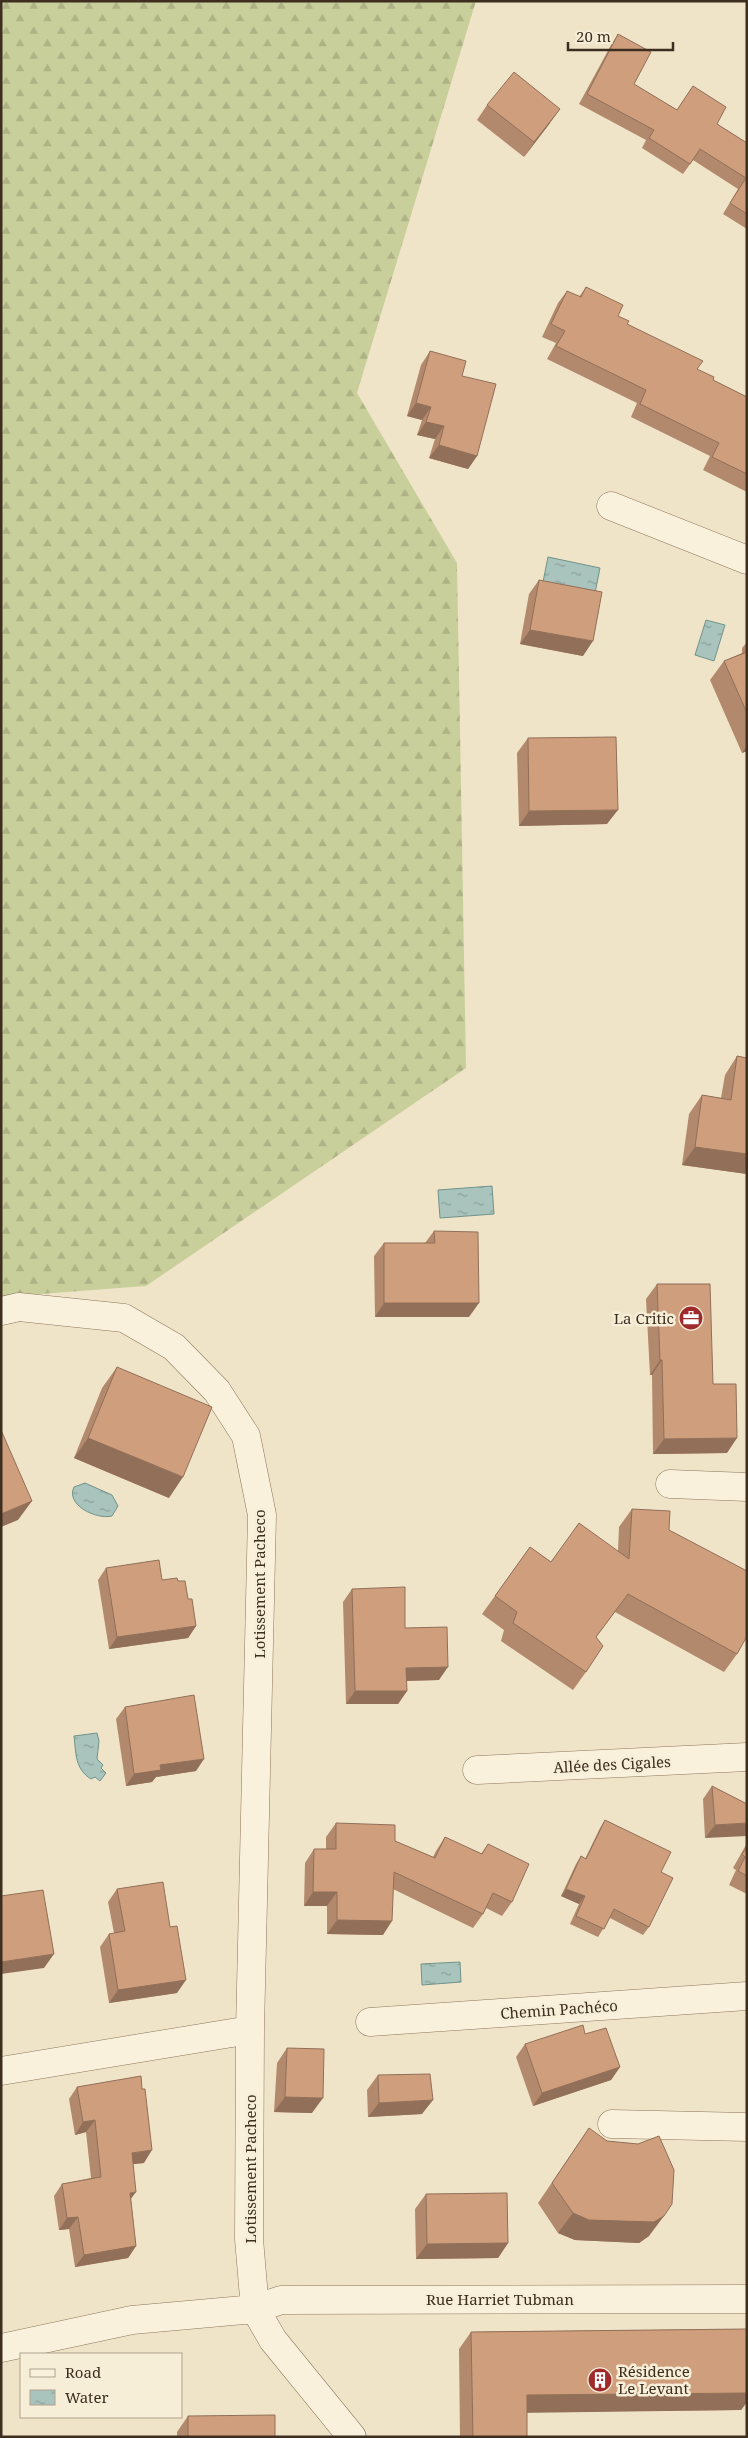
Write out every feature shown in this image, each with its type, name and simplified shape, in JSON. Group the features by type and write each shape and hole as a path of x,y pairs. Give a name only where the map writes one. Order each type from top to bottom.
{"street":[{"path":"611,506 747,560"},
{"name":"Lotissement Pacheco","path":"1,1312 19,1307 124,1318 174,1347 217,1391 246,1436 262,1515 250,2030 249,2239 256,2309"},
{"path":"670,1484 747,1486"},
{"name":"Allée des Cigales","path":"476,1770 747,1757"},
{"name":"Chemin Pachéco","path":"370,2022 747,1996"},
{"path":"1,2071 250,2030"},
{"path":"612,2124 747,2127"},
{"name":"Rue Harriet Tubman","path":"1,2348 132,2320 256,2309 281,2300 747,2299"},
{"path":"256,2309 273,2340 352,2437"}],"green space":[{"path":"1,1 476,1 357,393 457,563 466,1068 146,1286 1,1297"}],"water":[{"path":"548,557 600,568 595,593 543,582"},
{"path":"706,620 725,625 714,661 695,655"},
{"path":"492,1186 494,1214 440,1218 438,1190"},
{"path":"85,1483 112,1495 118,1506 112,1516 98,1516 78,1505 72,1494 74,1487"},
{"path":"97,1733 99,1741 97,1759 103,1765 101,1768 106,1773 100,1781 95,1777 91,1779 79,1766 74,1736"},
{"path":"460,1962 461,1982 422,1985 421,1964"}],"building":[{"path":"618,34 651,52 634,84 677,110 693,86 726,107 717,124 747,143 747,214 730,203 746,178 700,149 690,164 649,138 654,130 587,94"},
{"path":"514,72 560,109 534,142 487,105"},
{"path":"586,287 623,305 618,316 629,321 627,324 703,361 697,369 714,377 713,380 747,397 747,474 712,457 719,443 640,404 646,390 556,346 565,331 551,324 567,291 581,297"},
{"path":"430,351 466,361 462,376 496,384 477,456 439,445 444,426 426,422 431,407 416,403"},
{"path":"539,580 602,592 593,641 530,630"},
{"path":"747,652 747,713 724,661"},
{"path":"616,737 618,810 529,811 528,738"},
{"path":"737,1056 747,1058 747,1154 695,1147 702,1095 731,1100"},
{"path":"434,1231 478,1232 479,1303 384,1303 384,1243 435,1243"},
{"path":"657,1284 710,1284 713,1384 736,1384 737,1438 664,1439 662,1360 660,1360"},
{"path":"117,1367 212,1407 183,1477 88,1438"},
{"path":"1,1430 32,1501 1,1514"},
{"path":"632,1509 670,1511 669,1530 747,1571 747,1636 737,1654 628,1594 596,1637 603,1646 586,1672 513,1623 517,1612 495,1596 530,1547 551,1562 579,1523 629,1559"},
{"path":"159,1560 162,1580 177,1578 178,1581 185,1581 188,1599 192,1599 196,1626 117,1637 106,1568"},
{"path":"405,1587 405,1628 447,1627 448,1667 406,1668 407,1691 355,1691 352,1589"},
{"path":"194,1695 204,1759 160,1765 161,1770 134,1774 125,1707"},
{"path":"712,1786 747,1804 747,1823 715,1825"},
{"path":"605,1820 671,1852 661,1872 673,1878 649,1927 614,1909 604,1929 576,1916 585,1896 566,1889 581,1856 586,1859"},
{"path":"336,1823 395,1825 395,1841 435,1858 445,1837 482,1854 488,1844 529,1864 512,1902 493,1893 483,1914 394,1872 392,1921 337,1920 337,1892 313,1892 314,1849 336,1849"},
{"path":"747,1847 747,1876 738,1871 745,1857 742,1854"},
{"path":"163,1882 170,1927 177,1926 186,1980 118,1990 109,1934 125,1931 117,1889"},
{"path":"43,1890 54,1954 1,1962 1,1896"},
{"path":"583,2025 585,2034 606,2028 620,2067 542,2093 525,2044"},
{"path":"287,2048 324,2049 323,2098 285,2097"},
{"path":"430,2074 433,2100 379,2103 378,2075"},
{"path":"141,2076 142,2089 145,2089 152,2150 132,2153 136,2192 130,2193 136,2246 84,2255 78,2217 67,2218 62,2184 101,2177 95,2120 83,2122 77,2087"},
{"path":"589,2128 607,2141 638,2144 659,2136 674,2170 672,2204 664,2216 654,2222 589,2220 573,2213 552,2183"},
{"path":"507,2193 508,2243 427,2244 426,2194"},
{"name":"Résidence Le Levant","path":"747,2329 747,2393 527,2395 527,2437 473,2437 471,2332"},
{"path":"275,2415 275,2437 188,2437 188,2416"}],"place":[{"name":"La Critic","path":"691,1318"},
{"name":"Résidence Le Levant","path":"600,2380"}]}
